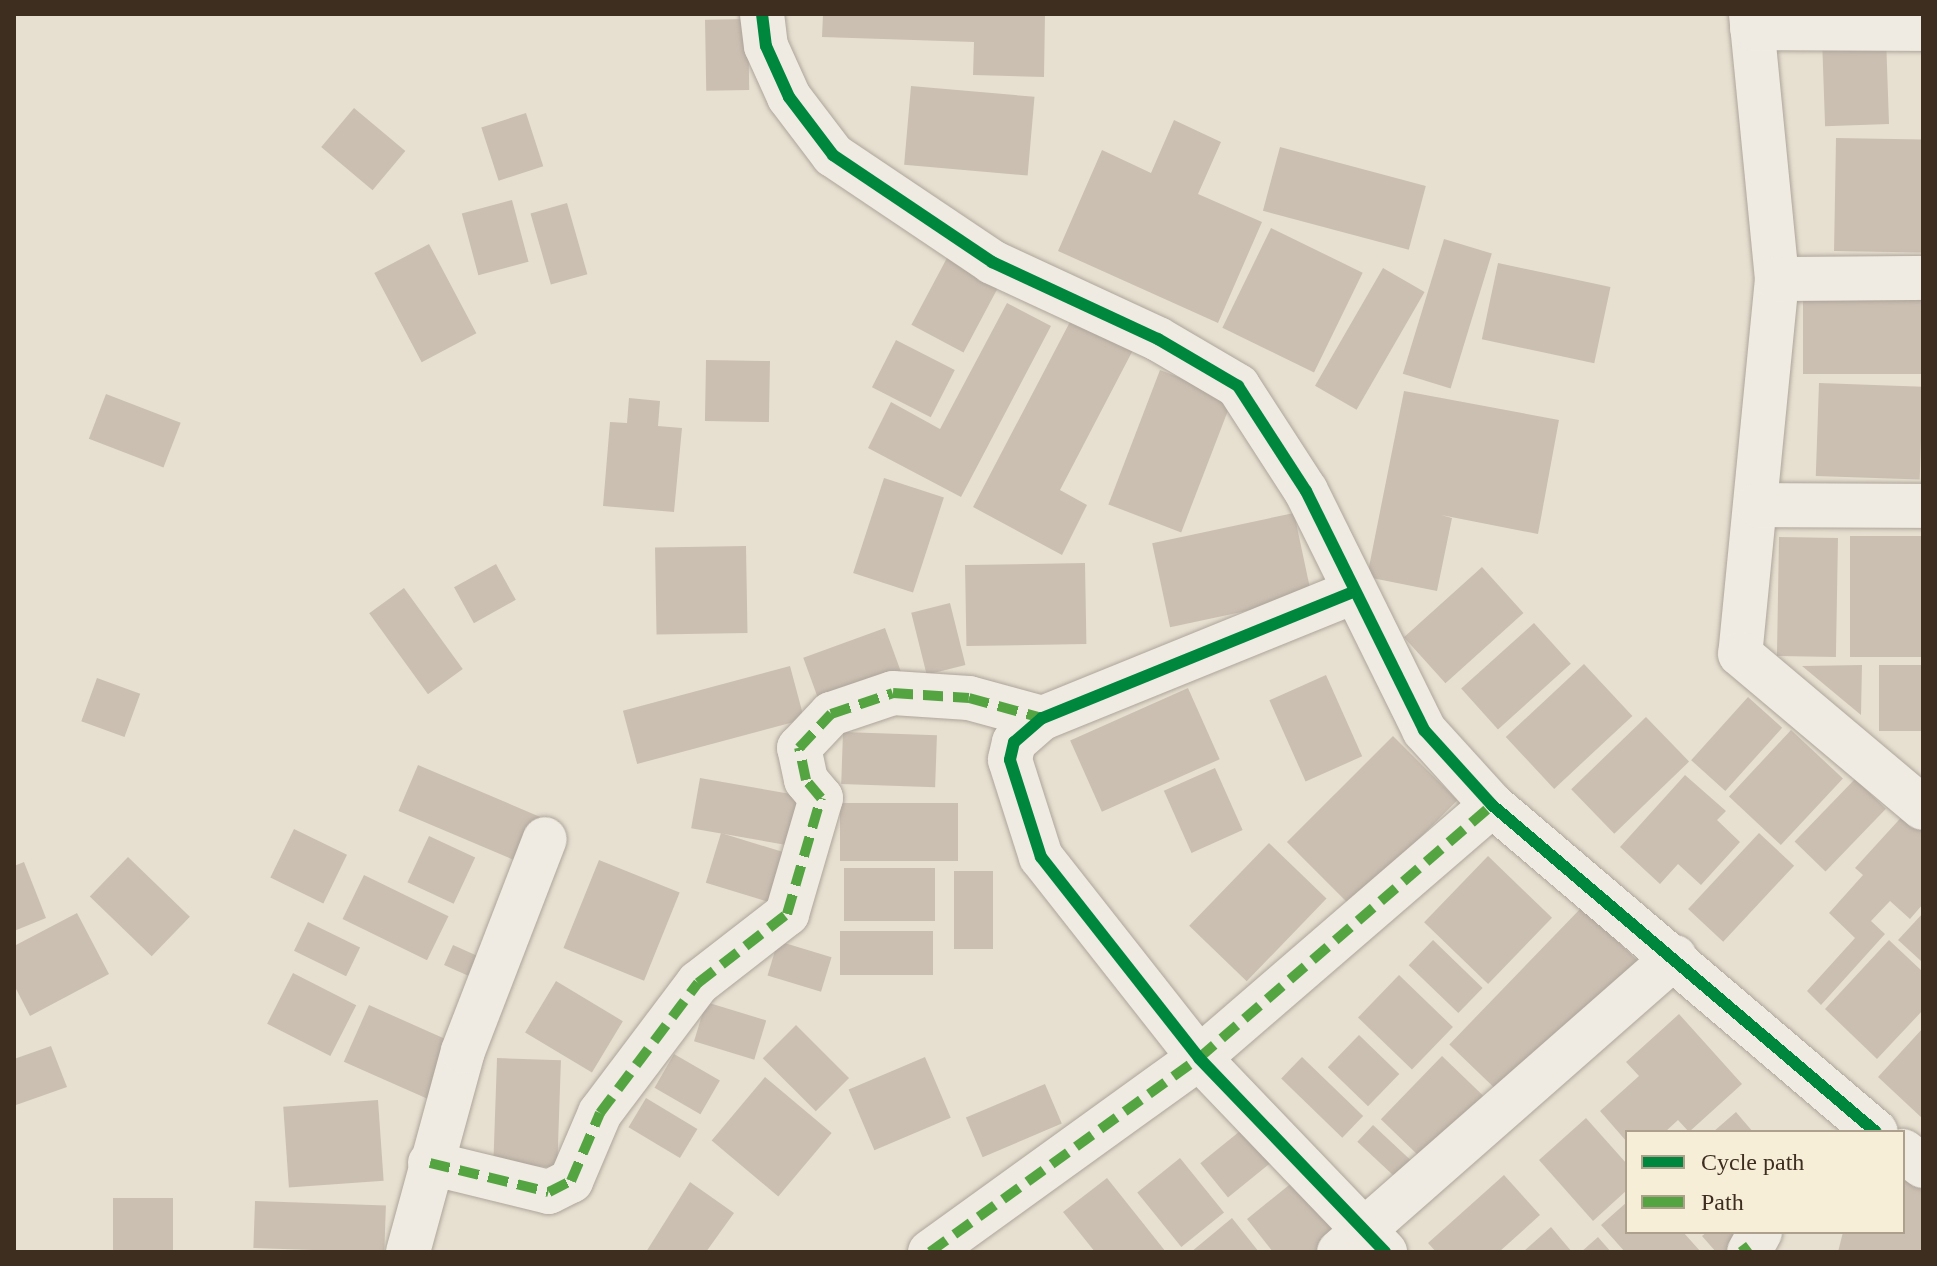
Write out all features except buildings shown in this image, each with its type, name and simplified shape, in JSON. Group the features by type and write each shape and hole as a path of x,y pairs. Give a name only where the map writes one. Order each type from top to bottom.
{"street":[{"path":"762,14 766,46 789,97 833,155 992,262 1158,339 1238,386 1306,491 1353,592 1424,730 1492,805 1675,957 1853,1126"},
{"path":"1923,29 1751,21 1777,279 1758,505 1736,634 1740,654 1923,808"},
{"path":"1777,279 1923,278"},
{"path":"1758,505 1923,506"},
{"path":"1353,592 1042,718 1014,742 1010,760 1041,857 1199,1058 1363,1244 1675,957"},
{"path":"430,1163 549,1192 571,1181 600,1113 698,983 787,914 821,798 806,780 799,748 831,714 893,693 969,698 1042,718"},
{"path":"930,1252 1199,1058 1492,805"},
{"path":"408,1252 463,1051 545,839"},
{"path":"1905,1152 1923,1166"}],"marked path":[{"path":"430,1163 549,1192 571,1181 600,1113 698,983 787,914 821,798 806,780 799,748 831,714 893,693 969,698 1042,718"},
{"path":"930,1252 1199,1058 1492,805"},
{"path":"1741,1252 1749,1246"}],"cycle path":[{"path":"762,14 766,46 789,97 833,155 992,262 1158,339 1238,386 1306,491 1424,730 1492,805 1874,1130"},
{"path":"1353,592 1042,718 1014,742 1010,760 1041,857 1199,1058 1385,1252"}]}
